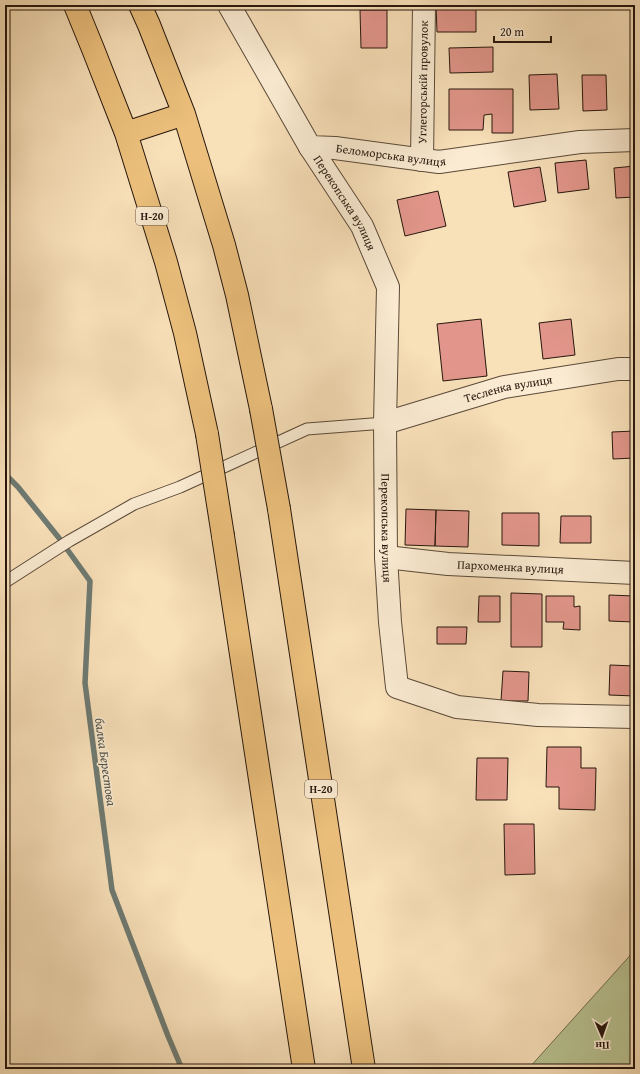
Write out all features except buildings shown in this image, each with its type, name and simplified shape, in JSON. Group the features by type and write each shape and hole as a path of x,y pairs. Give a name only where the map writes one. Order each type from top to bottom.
{"main road":[{"name":"Н-20","path":"75,5 126,134 168,269 185,333 207,434 304,1069"},
{"name":"Н-20","path":"140,5 184,114 230,266 237,295 261,409 279,509 364,1069"},
{"path":"126,134 184,114"}],"street":[{"path":"229,5 310,147"},
{"name":"Углегорськiй провулок","path":"422,160 424,5"},
{"name":"Беломорська вулиця","path":"310,147 335,148 439,162 580,142 635,140"},
{"name":"Перекопська вулиця","path":"310,147 362,226 388,287 385,423 386,557 390,622 397,687 457,707 538,715 635,717"},
{"name":"Тесленка вулиця","path":"385,423 504,387 618,369 635,369"},
{"name":"Пархоменка вулиця","path":"386,557 448,564 635,572"}],"lane":[{"path":"5,582 63,545 134,504 180,487 307,429 385,423"}],"green space":[{"path":"635,950 635,1069 530,1069 529,1068"}],"waterway":[{"name":"балка Берестова","path":"5,474 18,487 59,538 90,581 85,683 112,890 182,1069"}]}
